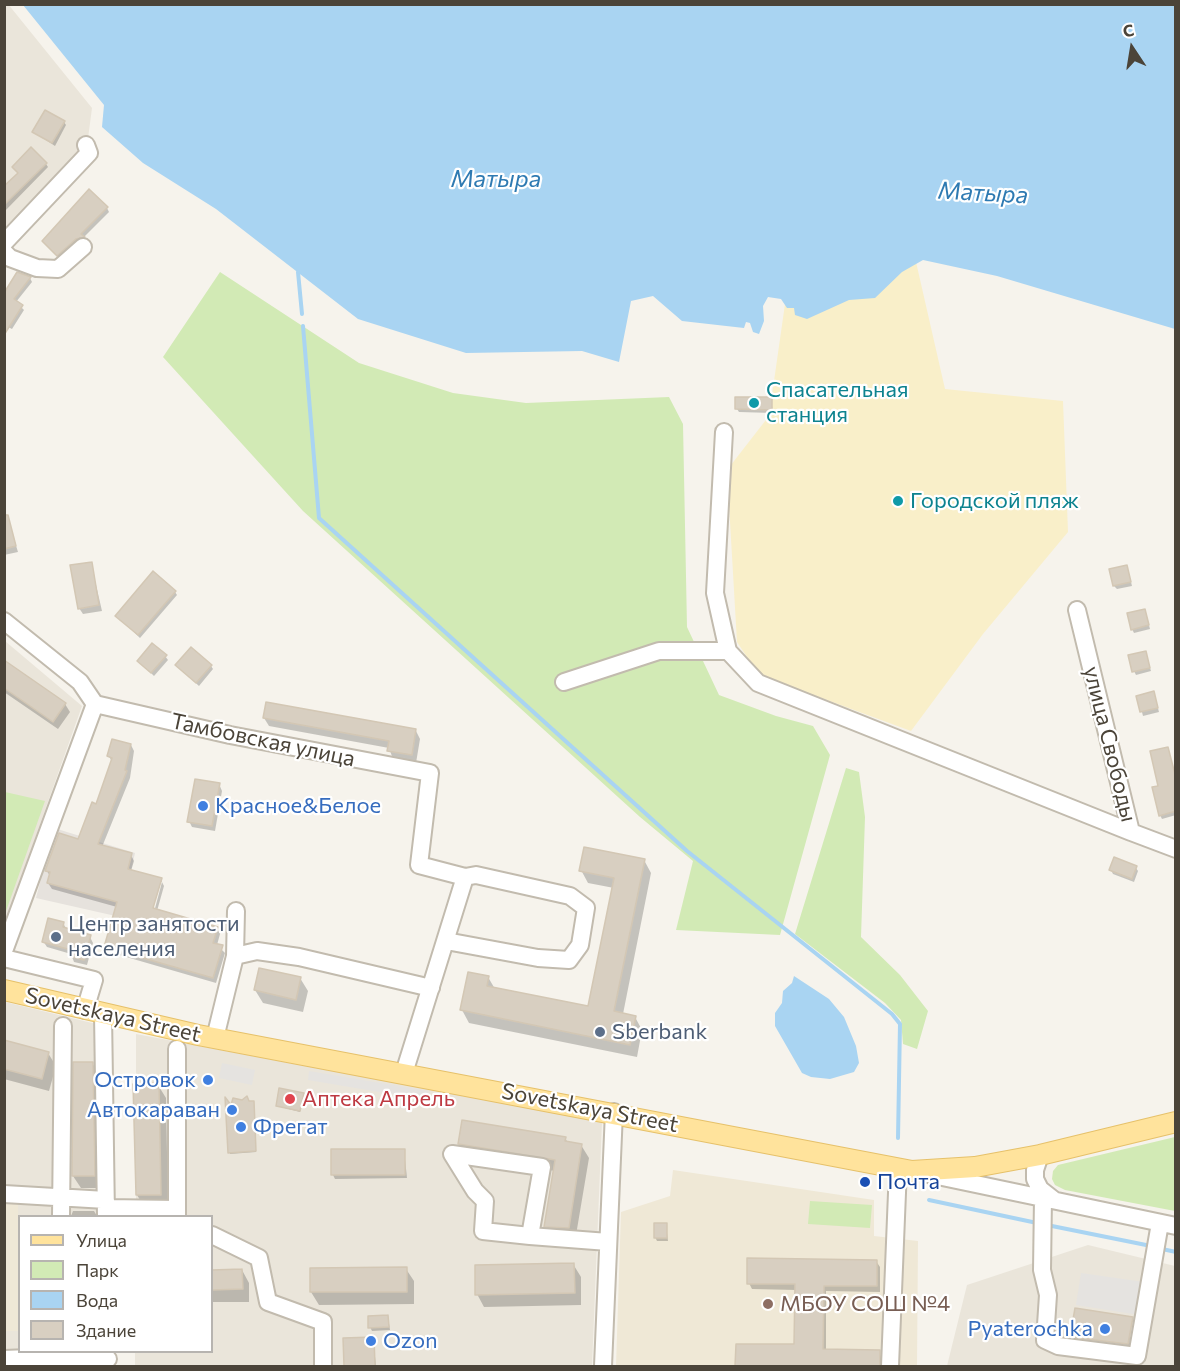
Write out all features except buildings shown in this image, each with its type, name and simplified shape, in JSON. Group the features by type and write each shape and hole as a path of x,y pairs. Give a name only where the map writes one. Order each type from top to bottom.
{"main road":[{"name":"Sovetskaya Street","path":"4,990 215,1038 905,1169 975,1167 1040,1155 1176,1122"}],"street":[{"path":"4,243 89,153 86,145"},
{"path":"4,252 10,258 37,268 58,269 83,246"},
{"path":"724,432 715,592 728,651 758,684 1131,832"},
{"name":"улица Свободы","path":"1077,610 1131,832 1176,849"},
{"path":"4,621 80,682 95,704 4,951"},
{"path":"564,682 659,651 728,651"},
{"name":"Тамбовская улица","path":"95,704 230,735 430,773 419,865 465,877"},
{"path":"404,1073 465,877 476,875 570,896 586,908 580,945 569,960 529,957 446,940"},
{"path":"215,1038 235,956 236,911"},
{"path":"235,956 257,951 299,957 431,988"},
{"path":"4,958 94,980 106,1208"},
{"path":"61,1215 63,1026"},
{"path":"4,1194 62,1198 106,1208 177,1213 177,1049"},
{"path":"603,1366 614,1112"},
{"path":"530,1236 542,1167 452,1154 475,1191 485,1201 483,1231 530,1236 608,1242"},
{"path":"890,1366 905,1169 1049,1199 1168,1225 1137,1356 1058,1346 1045,1340 1048,1295 1042,1270 1049,1199 1035,1179 1035,1170 1040,1155"},
{"path":"213,1235 259,1258 268,1302 324,1322 322,1366"},
{"path":"4,1359 54,1354 108,1359"}],"shaded area":[{"path":"8,4 92,108 87,146 5,231 4,5"},
{"path":"5,641 82,706 5,923"},
{"path":"54,828 135,853 120,917 36,898"},
{"path":"5,1002 113,1028 112,1215 18,1215 18,1353 112,1353 112,1366 5,1366"},
{"path":"136,1034 602,1122 592,1366 135,1366 135,1353 213,1353 213,1215 136,1215"},
{"path":"222,1063 255,1070 252,1085 219,1078"},
{"path":"309,1071 428,1091 427,1100 308,1080"},
{"name":"МБОУ СОШ №4","path":"673,1170 874,1200 874,1236 918,1241 917,1366 616,1366 621,1212 670,1196"},
{"path":"4,1187 28,1187 29,1201 18,1203 18,1331 5,1331"},
{"path":"1088,1245 1175,1266 1175,1366 947,1366 967,1285"},
{"path":"1081,1273 1144,1282 1139,1315 1076,1305"}],"green space":[{"path":"220,272 359,363 453,393 526,403 669,397 683,424 687,627 719,695 776,716 813,726 830,755 780,935 676,930 693,861 640,817 303,511 163,357"},
{"path":"846,768 859,772 865,817 861,937 900,975 928,1011 917,1049 903,1044 901,1020 885,1003 795,934"},
{"path":"4,792 45,801 5,914"},
{"path":"1175,1137 1175,1211 1065,1190 1055,1185 1052,1179 1053,1171 1058,1165"},
{"path":"810,1201 872,1205 870,1228 808,1224"}],"sand":[{"name":"Городской пляж","path":"911,240 945,389 1063,401 1068,532 983,634 911,731 759,675 737,642 727,470 769,416 791,262"}],"water":[{"name":"Матыра","path":"23,5 1175,5 1175,329 997,276 923,260 902,272 875,298 849,300 807,319 795,315 794,308 787,308 781,299 768,297 763,306 764,321 759,334 753,332 750,323 746,322 744,328 682,321 653,296 631,301 619,362 582,351 466,353 358,319 216,209 143,163 102,127 104,105"},
{"path":"794,976 829,999 844,1017 856,1046 859,1063 854,1072 830,1079 811,1077 802,1073 775,1026 775,1013 782,1003 783,991 792,983"}],"waterway":[{"path":"298,272 302,314"},
{"path":"303,326 319,518 687,851 892,1014 900,1024 898,1138"},
{"path":"929,1200 1037,1223"},
{"path":"1047,1225 1151,1246"},
{"path":"1162,1249 1176,1252"}],"place":[{"name":"Спасательная станция","path":"754,403"},
{"name":"Городской пляж","path":"898,501"},
{"name":"Красное&Белое","path":"203,806"},
{"name":"Центр занятости населения","path":"56,937"},
{"name":"Sberbank","path":"600,1032"},
{"name":"Островок","path":"208,1080"},
{"name":"Аптека Апрель","path":"290,1099"},
{"name":"Автокараван","path":"232,1110"},
{"name":"Фрегат","path":"241,1127"},
{"name":"Почта","path":"865,1182"},
{"name":"МБОУ СОШ №4","path":"768,1304"},
{"name":"Pyaterochka","path":"1105,1329"},
{"name":"Ozon","path":"371,1341"}]}
